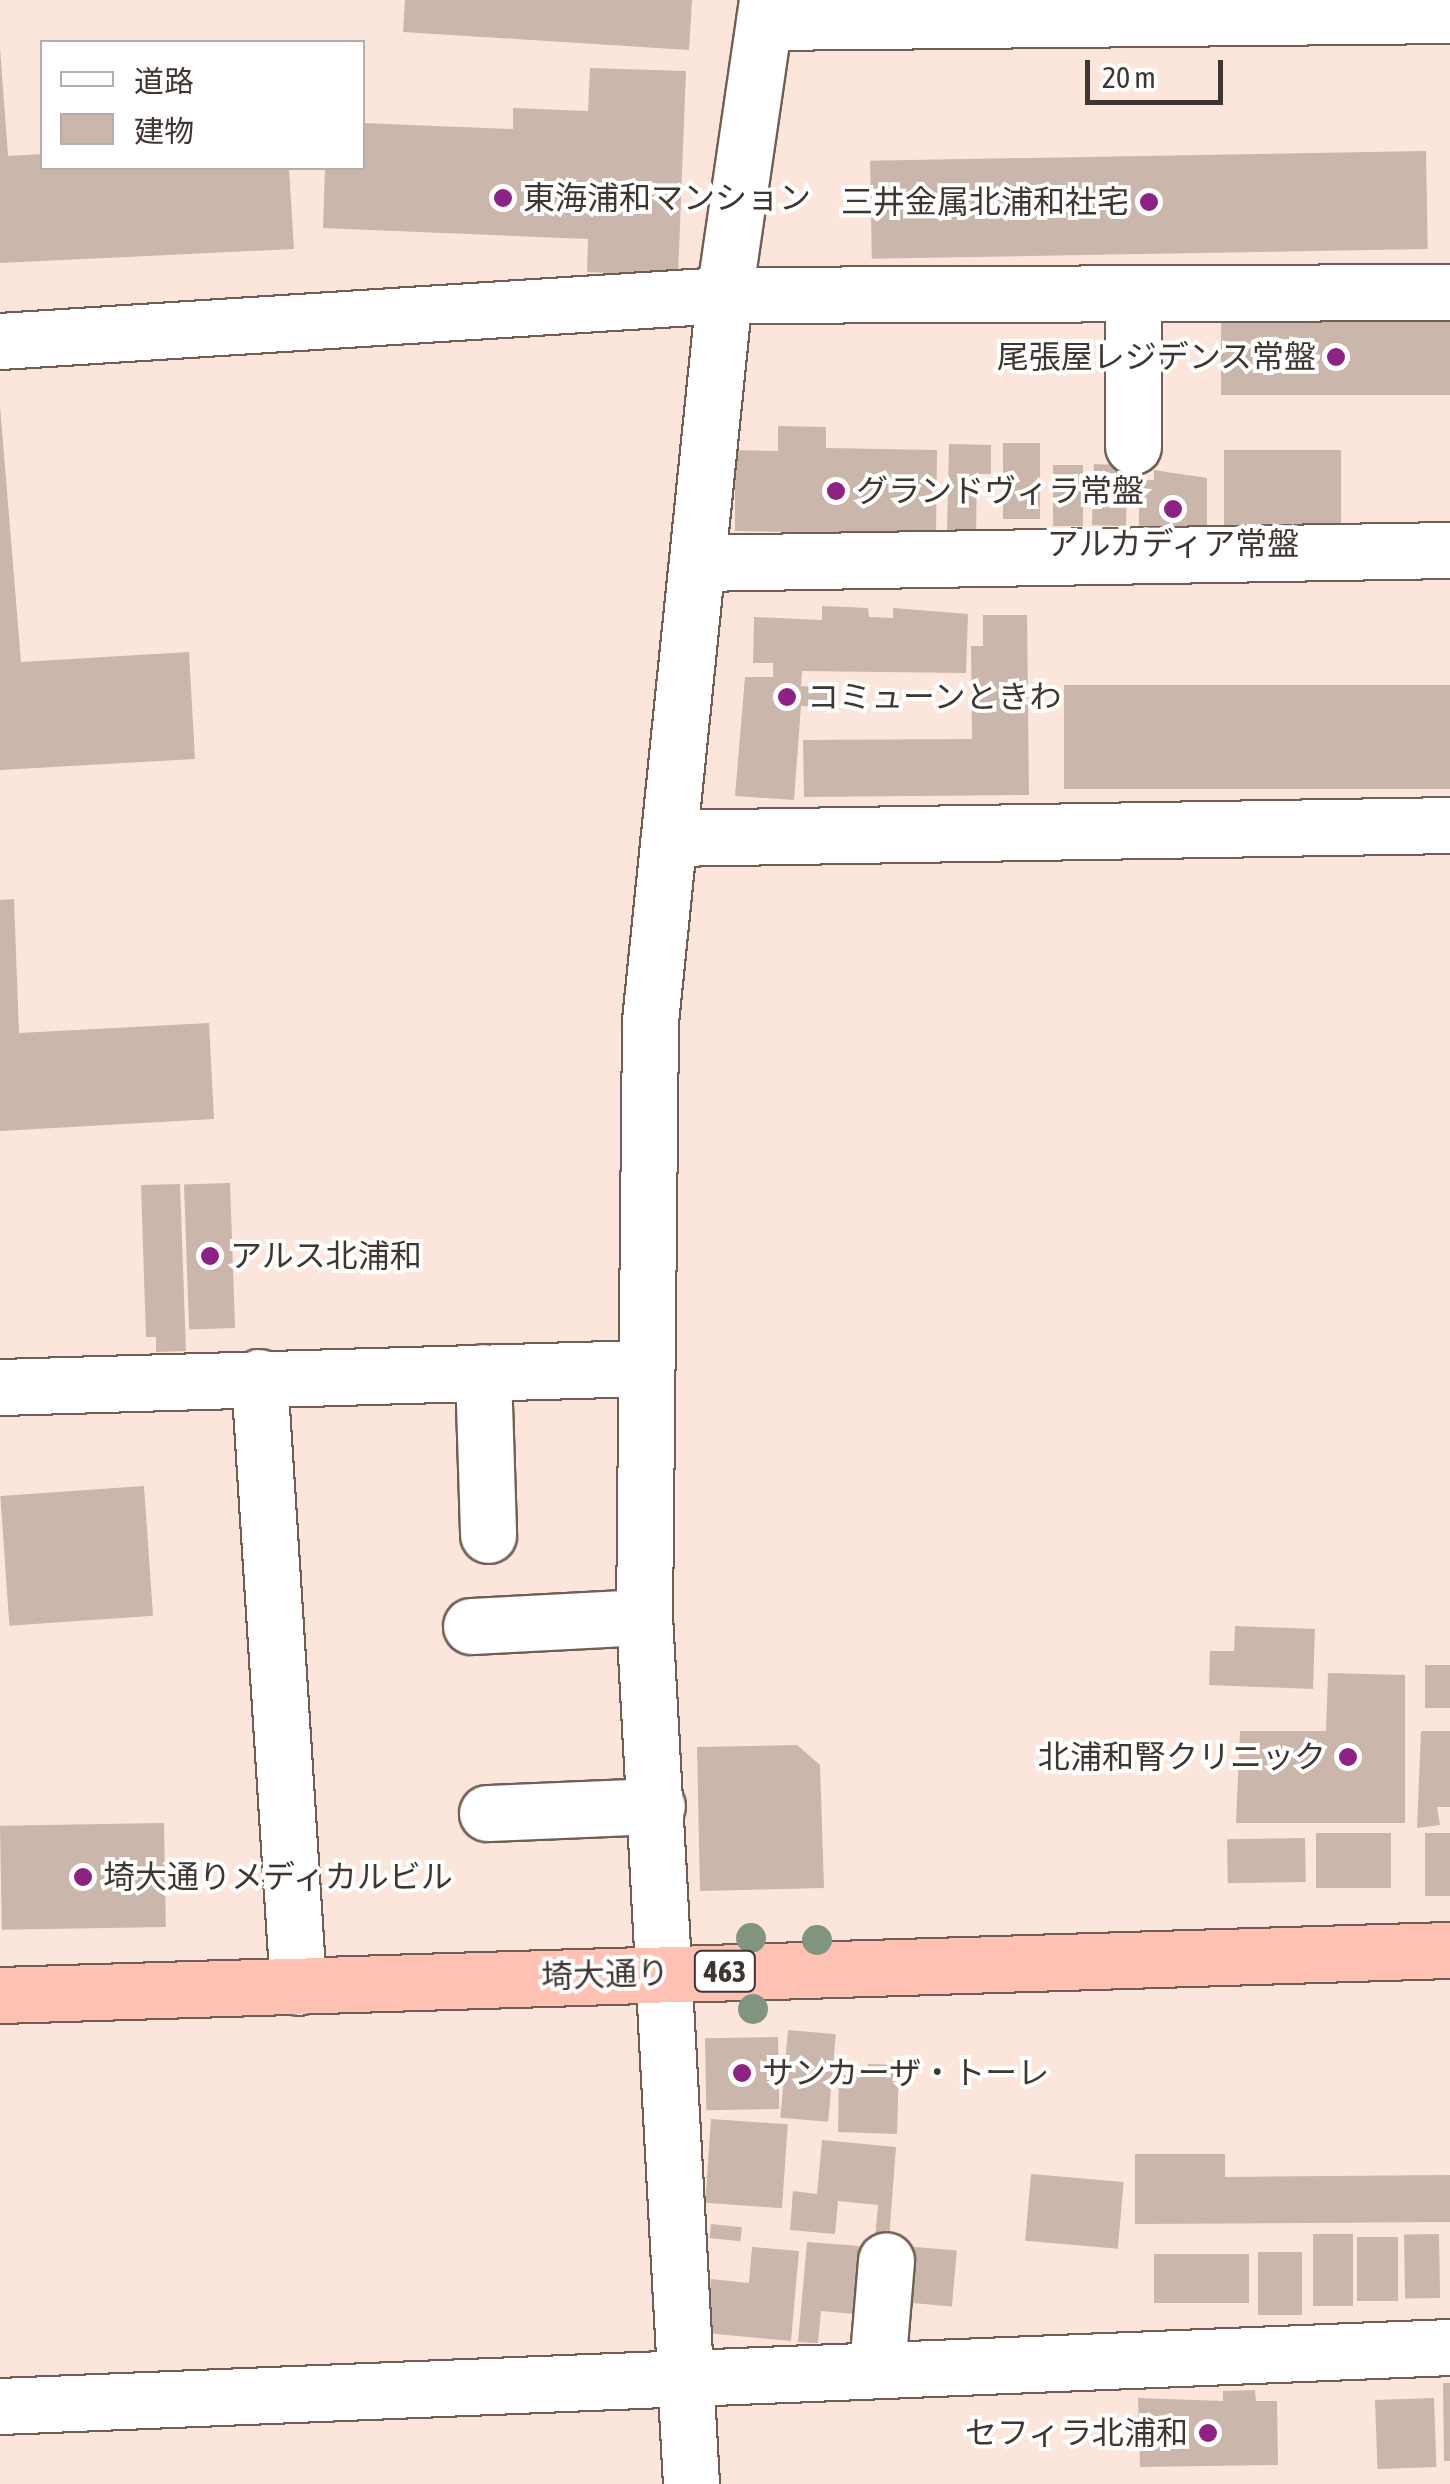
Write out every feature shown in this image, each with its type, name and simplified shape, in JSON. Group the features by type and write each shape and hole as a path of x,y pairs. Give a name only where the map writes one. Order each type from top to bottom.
{"highway":[{"name":"埼大通り","path":"0,1996 1450,1950"}],"street":[{"path":"691,2484 658,1806 644,1617 650,1021 724,295 766,11 1450,15"},
{"path":"0,341 724,295 1450,292"},
{"path":"1132,295 1133,446"},
{"path":"697,564 1450,550"},
{"path":"669,838 1450,824"},
{"path":"0,1388 644,1368"},
{"path":"484,1372 488,1535"},
{"path":"259,1377 298,1986"},
{"path":"470,1626 644,1617"},
{"path":"487,1813 658,1806"},
{"path":"877,2368 886,2260"},
{"path":"0,2406 1450,2347"}],"building":[{"path":"405,0 692,0 689,50 403,32"},
{"path":"0,48 8,156 40,154 40,170 289,170 294,249 0,263"},
{"name":"東海浦和マンション","path":"590,68 686,71 678,276 587,272 588,239 323,228 325,170 365,170 365,123 513,129 513,108 588,111"},
{"name":"三井金属北浦和社宅","path":"1426,151 1428,249 872,259 870,161"},
{"name":"尾張屋レジデンス常盤","path":"1221,315 1450,315 1450,395 1221,395"},
{"path":"0,406 21,662 189,652 195,759 0,770"},
{"name":"グランドヴィラ常盤","path":"778,426 826,427 826,448 937,450 936,534 735,531 735,450 778,451"},
{"path":"1003,443 1040,443 1040,519 1003,519"},
{"path":"949,444 991,445 991,474 977,474 976,533 947,532"},
{"path":"1224,450 1341,450 1341,527 1224,527"},
{"path":"1094,464 1128,465 1126,526 1092,525"},
{"path":"1053,465 1083,465 1083,526 1053,526"},
{"name":"アルカディア常盤","path":"1154,470 1207,478 1207,539 1139,539 1139,480 1154,480"},
{"name":"コミューンときわ","path":"822,606 868,608 869,617 893,618 893,608 968,614 966,673 802,671 801,686 831,688 829,707 801,706 794,800 735,796 745,677 773,677 773,663 753,663 754,617 822,620"},
{"name":"コミューンときわ","path":"983,615 1027,615 1029,795 804,797 803,740 972,739 971,646 983,646"},
{"path":"1064,685 1450,685 1450,789 1064,789"},
{"path":"14,899 19,1033 209,1023 214,1119 0,1131 0,900"},
{"name":"アルス北浦和","path":"230,1183 235,1328 189,1330 184,1185"},
{"path":"180,1184 186,1351 156,1352 156,1337 146,1337 141,1185"},
{"path":"144,1486 153,1616 9,1626 0,1496"},
{"path":"1235,1626 1315,1629 1313,1689 1209,1685 1210,1651 1234,1651"},
{"path":"1425,1665 1450,1665 1450,1708 1425,1708"},
{"path":"1328,1673 1405,1675 1405,1823 1236,1823 1240,1731 1326,1731"},
{"path":"1421,1731 1450,1731 1450,1807 1437,1807 1440,1825 1417,1828"},
{"path":"797,1745 820,1765 824,1888 700,1891 697,1747"},
{"name":"埼大通りメディカルビル","path":"164,1823 166,1927 2,1930 0,1826"},
{"path":"1316,1833 1391,1833 1391,1888 1316,1888"},
{"path":"1425,1833 1450,1833 1450,1896 1425,1896"},
{"path":"1305,1838 1306,1882 1228,1883 1227,1839"},
{"path":"788,2030 836,2034 828,2122 780,2118"},
{"name":"サンカーザ・トーレ","path":"778,2037 779,2109 706,2110 705,2038"},
{"path":"868,2064 899,2065 897,2134 838,2132 839,2075 868,2076"},
{"path":"711,2119 788,2124 782,2208 705,2203"},
{"path":"822,2140 896,2147 889,2239 875,2238 878,2205 838,2201 835,2234 790,2230 793,2191 817,2194"},
{"path":"1135,2154 1225,2154 1225,2177 1450,2175 1450,2222 1135,2224"},
{"path":"1031,2174 1124,2182 1118,2249 1025,2241"},
{"path":"711,2224 742,2227 740,2241 710,2238"},
{"path":"1313,2234 1353,2234 1353,2306 1313,2306"},
{"path":"1439,2234 1440,2298 1405,2299 1404,2235"},
{"path":"1357,2237 1398,2237 1398,2301 1357,2301"},
{"path":"807,2242 872,2247 866,2315 821,2311 818,2343 798,2342"},
{"path":"904,2246 957,2251 952,2306 899,2302"},
{"path":"752,2247 799,2251 791,2341 706,2333 711,2279 749,2283"},
{"path":"1258,2252 1302,2252 1302,2315 1258,2315"},
{"path":"1154,2254 1249,2254 1249,2303 1154,2303"},
{"path":"1443,2383 1450,2383 1450,2461 1444,2461"},
{"name":"セフィラ北浦和","path":"1255,2390 1256,2401 1277,2401 1278,2465 1140,2467 1138,2398 1223,2401 1223,2391"},
{"path":"1434,2398 1436,2467 1377,2469 1375,2400"}],"place":[{"name":"東海浦和マンション","path":"503,198"},
{"name":"三井金属北浦和社宅","path":"1149,202"},
{"name":"尾張屋レジデンス常盤","path":"1336,357"},
{"name":"グランドヴィラ常盤","path":"836,491"},
{"name":"アルカディア常盤","path":"1173,509"},
{"name":"コミューンときわ","path":"787,697"},
{"name":"アルス北浦和","path":"210,1256"},
{"name":"北浦和腎クリニック","path":"1348,1757"},
{"name":"埼大通りメディカルビル","path":"83,1877"},
{"name":"サンカーザ・トーレ","path":"742,2073"},
{"name":"セフィラ北浦和","path":"1208,2433"}]}
